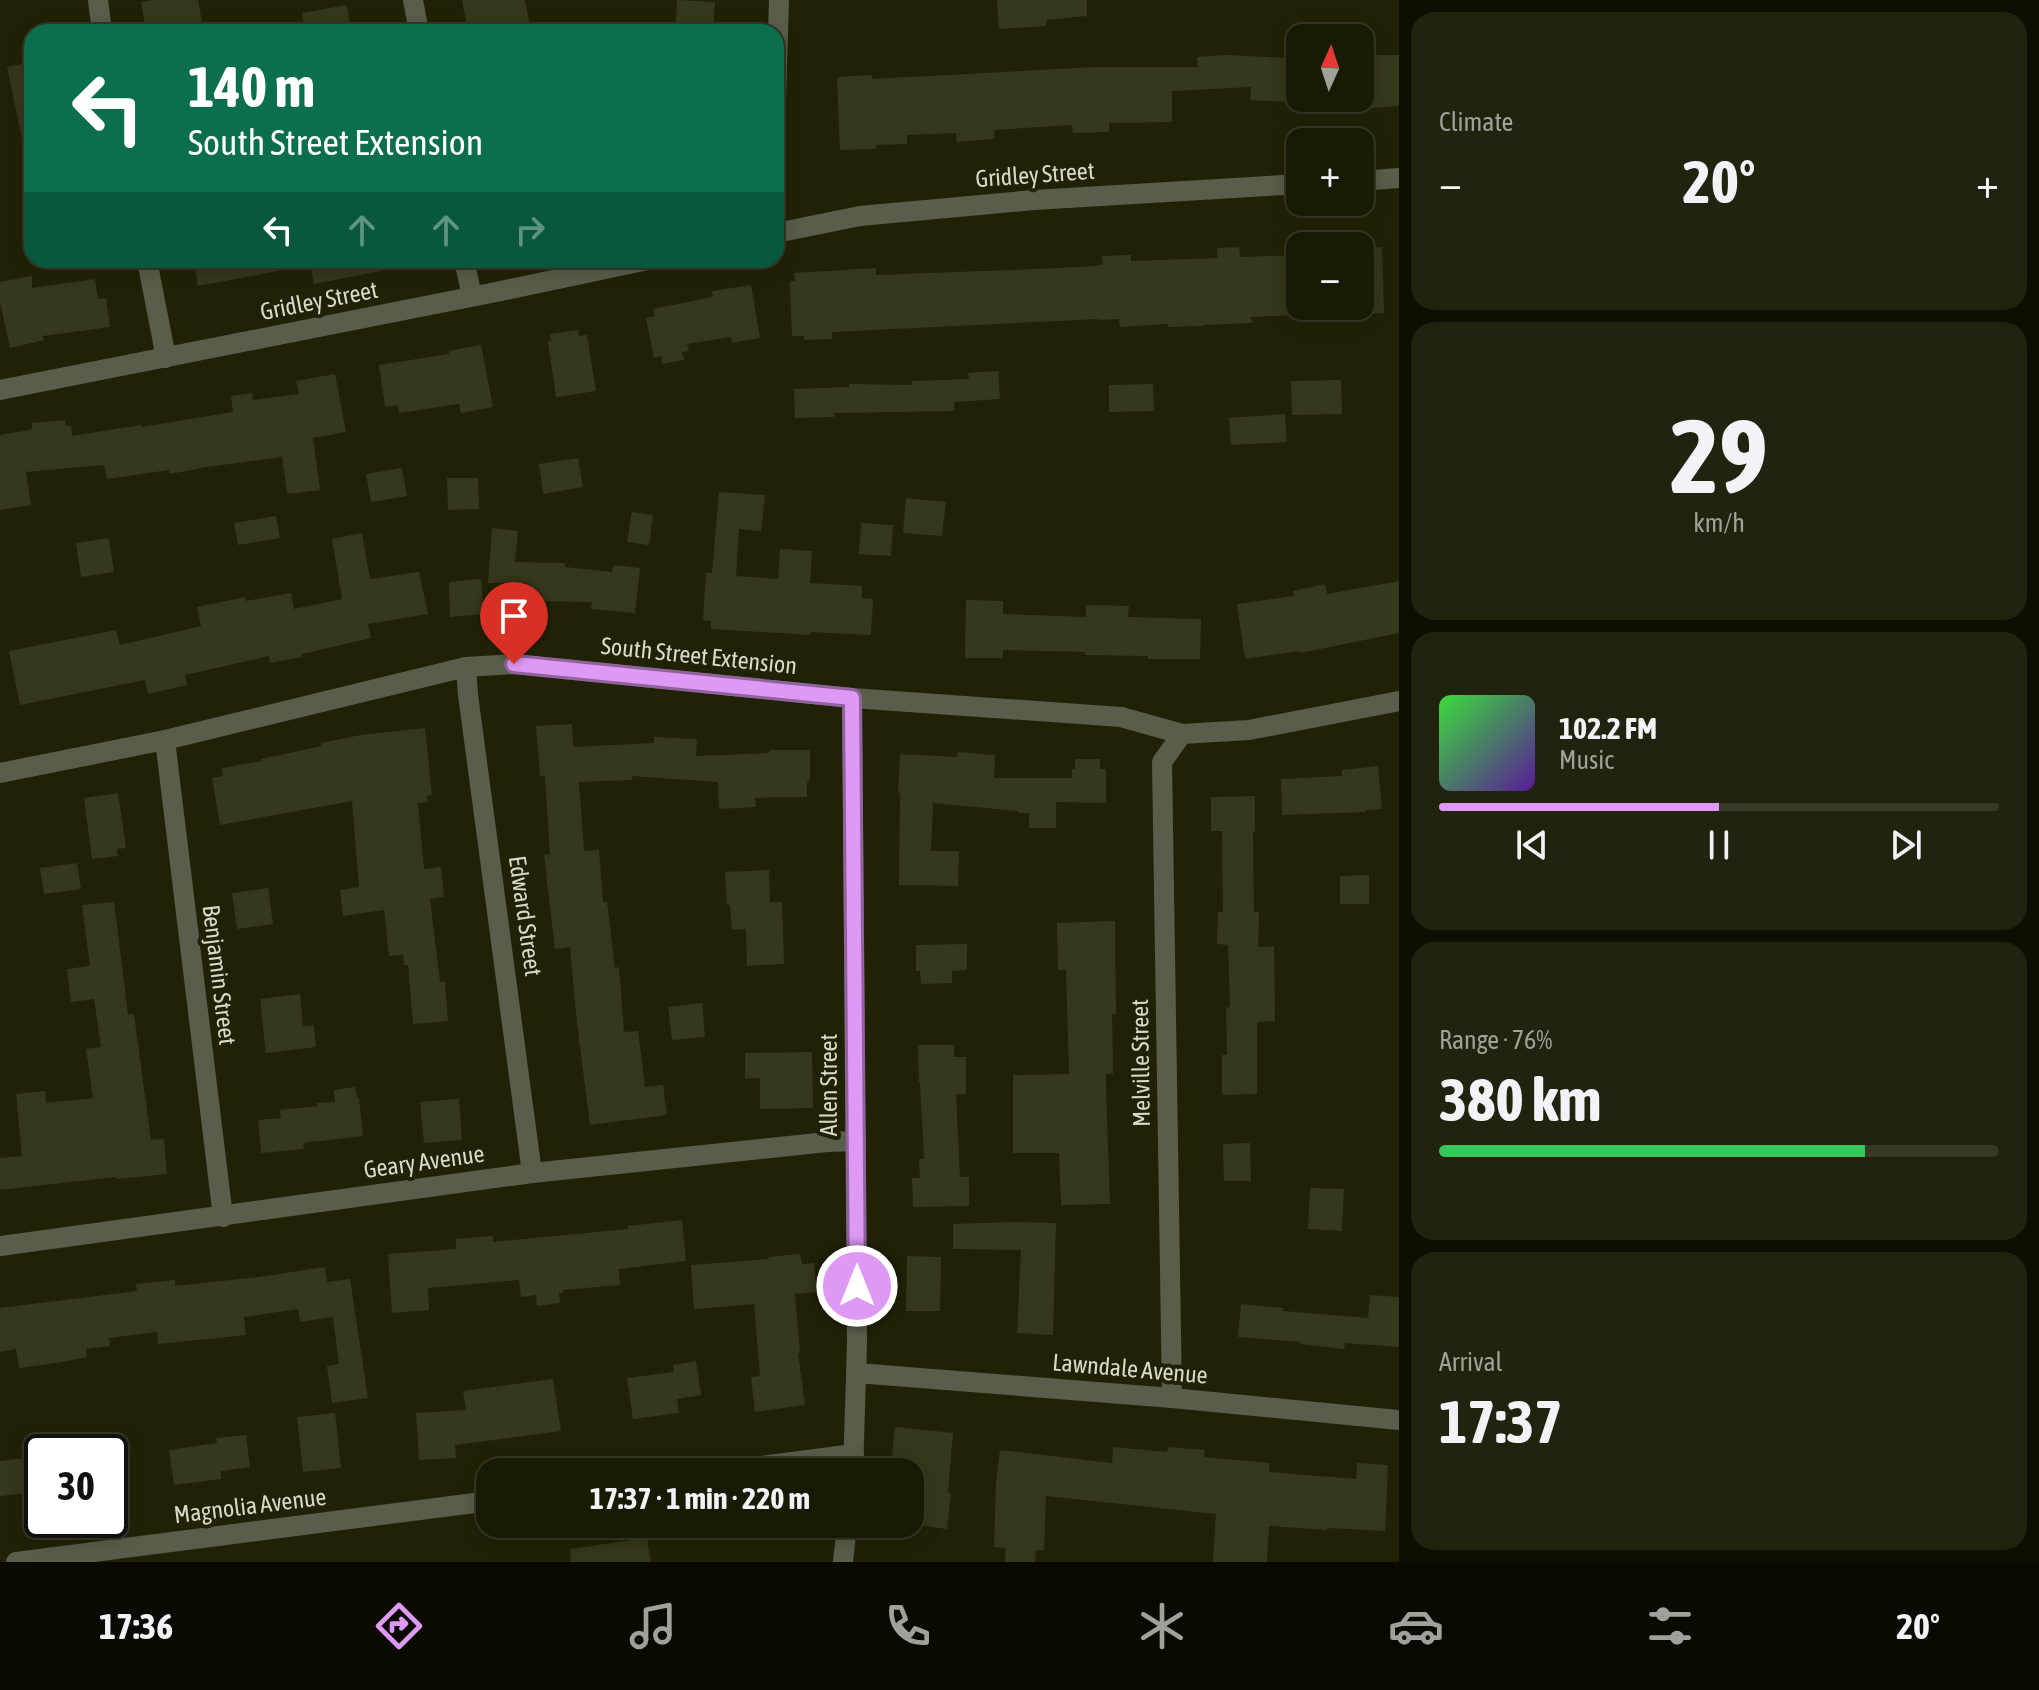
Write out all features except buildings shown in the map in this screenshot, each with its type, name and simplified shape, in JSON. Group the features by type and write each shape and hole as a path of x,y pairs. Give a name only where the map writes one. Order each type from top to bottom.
{"street":[{"path":"98,0 101,24"},
{"path":"413,0 418,24"},
{"path":"778,24 779,0"},
{"path":"1374,180 1399,178"},
{"name":"Gridley Street","path":"784,230 860,216 1034,200 1286,185"},
{"path":"149,268 166,358"},
{"path":"466,268 472,296"},
{"name":"Gridley Street","path":"0,390 609,268"},
{"name":"South Street Extension","path":"0,773 165,740 466,667 514,664 852,698 1121,717 1182,734 1249,730 1399,701"},
{"name":"Edward Street","path":"466,667 532,1173"},
{"name":"Allen Street","path":"852,698 857,1373 854,1458"},
{"name":"Melville Street","path":"1172,1398 1162,762 1182,734"},
{"name":"Benjamin Street","path":"165,740 223,1217"},
{"name":"Geary Avenue","path":"0,1246 532,1173 856,1141"},
{"name":"Lawndale Avenue","path":"857,1373 1399,1420"},
{"name":"Magnolia Avenue","path":"16,1562 476,1503"},
{"path":"843,1562 846,1538"}],"route":[{"path":"514,664 852,698 857,1286"}]}
